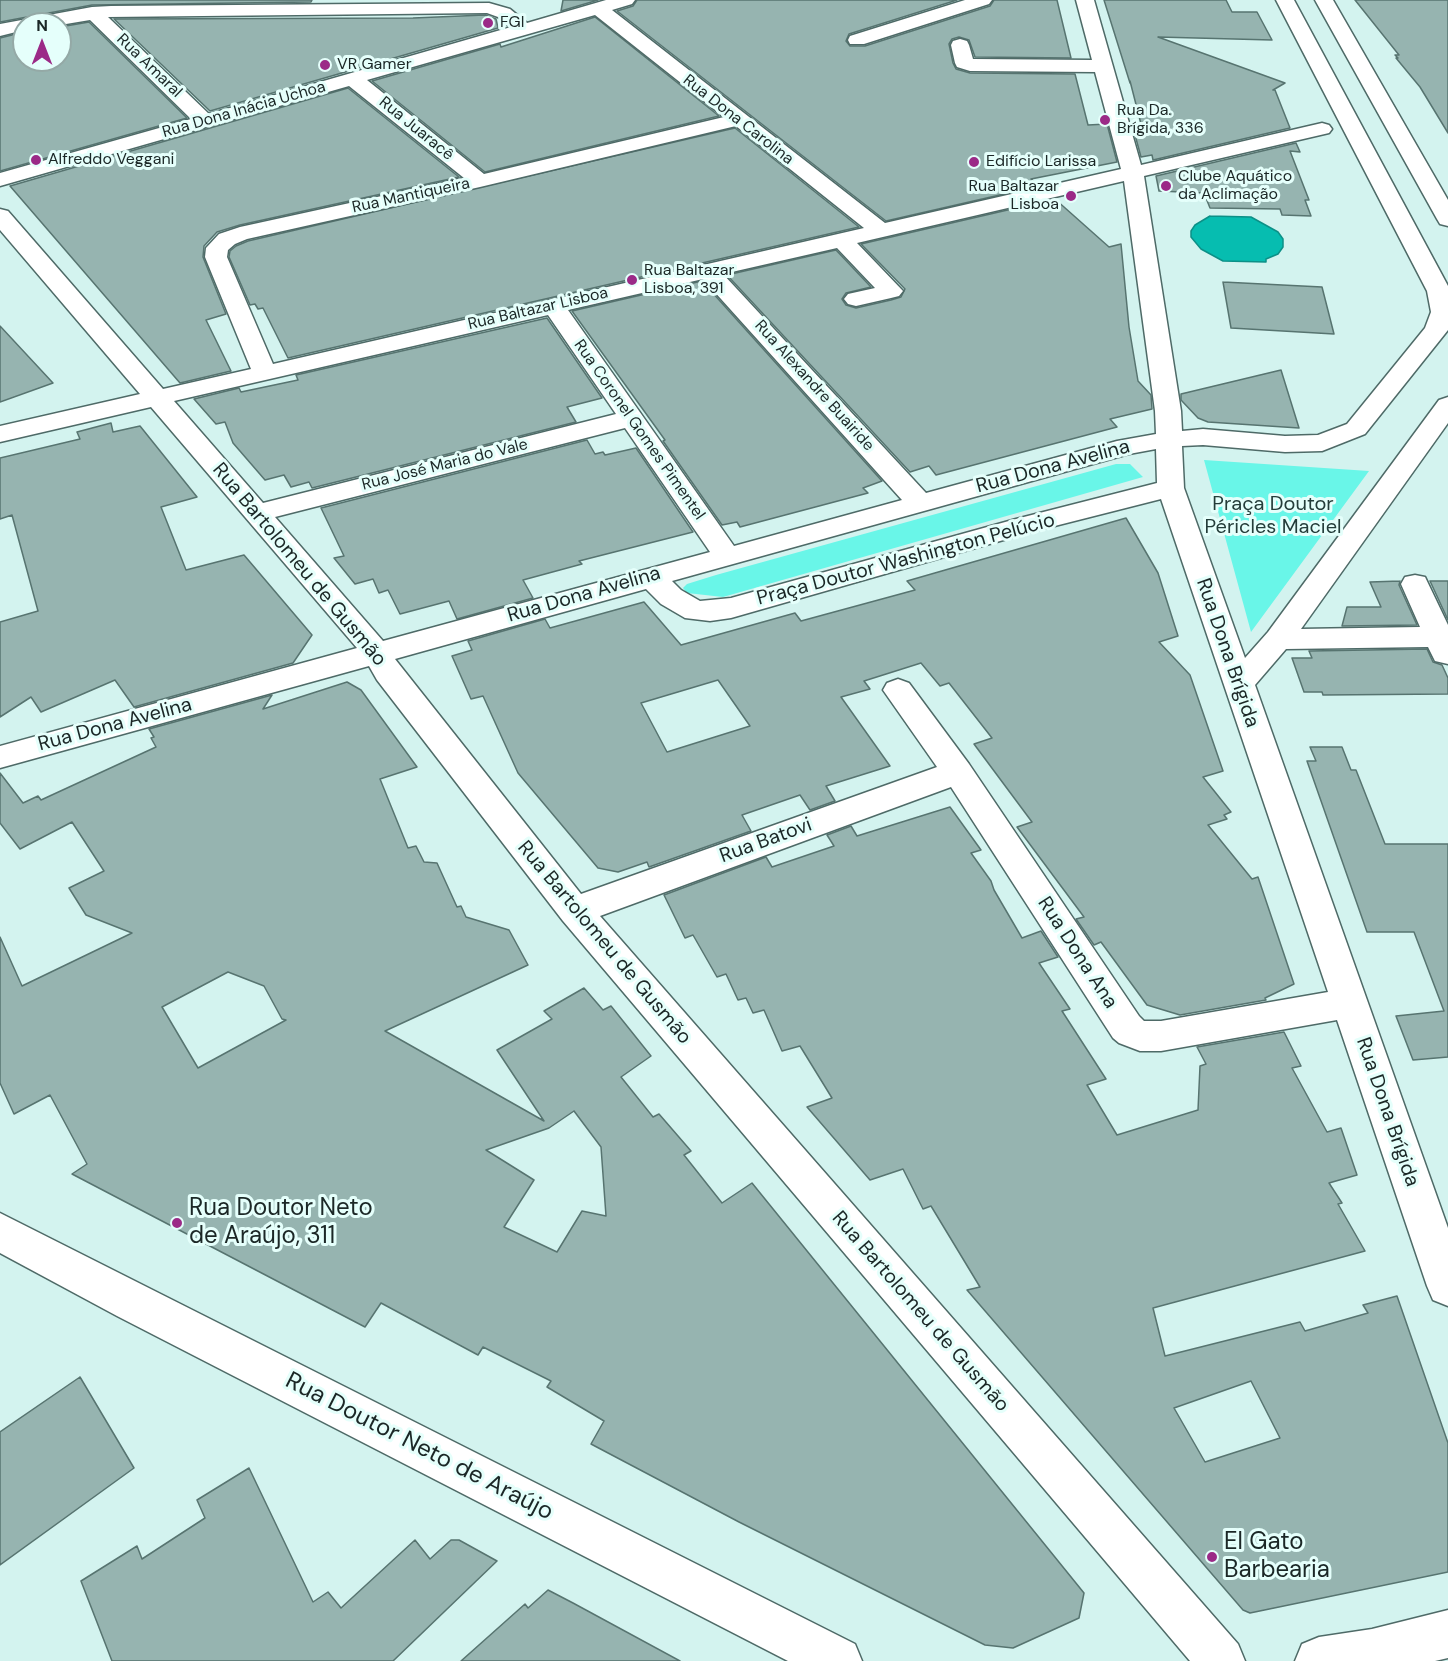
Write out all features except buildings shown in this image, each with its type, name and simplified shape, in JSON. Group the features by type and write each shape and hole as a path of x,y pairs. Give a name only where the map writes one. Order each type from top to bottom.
{"street":[{"name":"Rua Dona Inácia Uchoa","path":"0,180 626,0"},
{"path":"857,40 983,0"},
{"name":"Rua Dona Brígida","path":"1085,0 1133,172 1168,411 1171,488 1448,1286"},
{"name":"Rua Dona Avelina","path":"0,757 726,555 1126,447 1169,439 1203,437 1294,444 1322,443 1356,429 1428,343 1443,312 1439,291 1430,272 1391,204 1285,0"},
{"path":"1324,0 1448,219"},
{"path":"72,16 92,12 252,5 530,8 560,18"},
{"path":"489,8 504,13 515,20 522,29"},
{"name":"Rua Dona Carolina","path":"598,8 880,230"},
{"name":"Rua Amaral","path":"92,12 205,121"},
{"path":"960,45 965,64 970,65 1105,66"},
{"name":"Rua Juaracê","path":"352,78 480,181"},
{"name":"Rua Mantiqueira","path":"264,371 216,257 217,248 227,239 240,234 480,181 738,120"},
{"name":"Rua Baltazar Lisboa","path":"0,434 264,371 1322,129"},
{"name":"Rua Bartolomeu de Gusmão","path":"0,216 377,652 388,673 575,912 1221,1661"},
{"path":"841,239 891,291 856,299"},
{"name":"Rua Alexandre Buairide","path":"707,270 920,503"},
{"name":"Rua Coronel Gomes Pimentel","path":"553,305 726,555"},
{"path":"1238,685 1278,639 1448,405"},
{"name":"Rua José Maria do Vale","path":"258,513 632,418"},
{"name":"Praça Doutor Washington Pelúcio","path":"651,576 670,597 694,611 730,608 1026,525 1171,488"},
{"path":"1278,639 1445,644 1415,585"},
{"name":"Rua Dona Ana","path":"898,690 958,772 1126,1027 1132,1032 1140,1036 1161,1036 1349,1003"},
{"name":"Rua Batovi","path":"575,912 631,889 958,772"},
{"name":"Rua Doutor Neto de Araújo","path":"0,1232 792,1647 838,1661"},
{"path":"1319,1661 1372,1653 1448,1634"}],"green space":[{"name":"Praça Doutor Péricles Maciel","path":"1204,460 1369,471 1251,632"},
{"path":"1116,464 1130,464 1143,477 723,597 687,593 683,588 687,584 716,575"}],"shaded area":[{"path":"1210,216 1251,217 1278,232 1283,239 1283,247 1278,254 1266,259 1266,262 1223,261 1201,249 1191,237 1191,231 1195,225"}],"place":[{"name":"FGI","path":"488,23"},
{"name":"VR Gamer","path":"325,65"},
{"name":"Rua Da. Brígida, 336","path":"1105,120"},
{"name":"Alfreddo Veggani","path":"36,160"},
{"name":"Edifício Larissa","path":"974,162"},
{"name":"Clube Aquático da Aclimação","path":"1166,186"},
{"name":"Rua Baltazar Lisboa","path":"1071,196"},
{"name":"Rua Baltazar Lisboa, 391","path":"632,280"},
{"name":"Rua Doutor Neto de Araújo, 311","path":"177,1223"},
{"name":"El Gato Barbearia","path":"1212,1557"}]}
